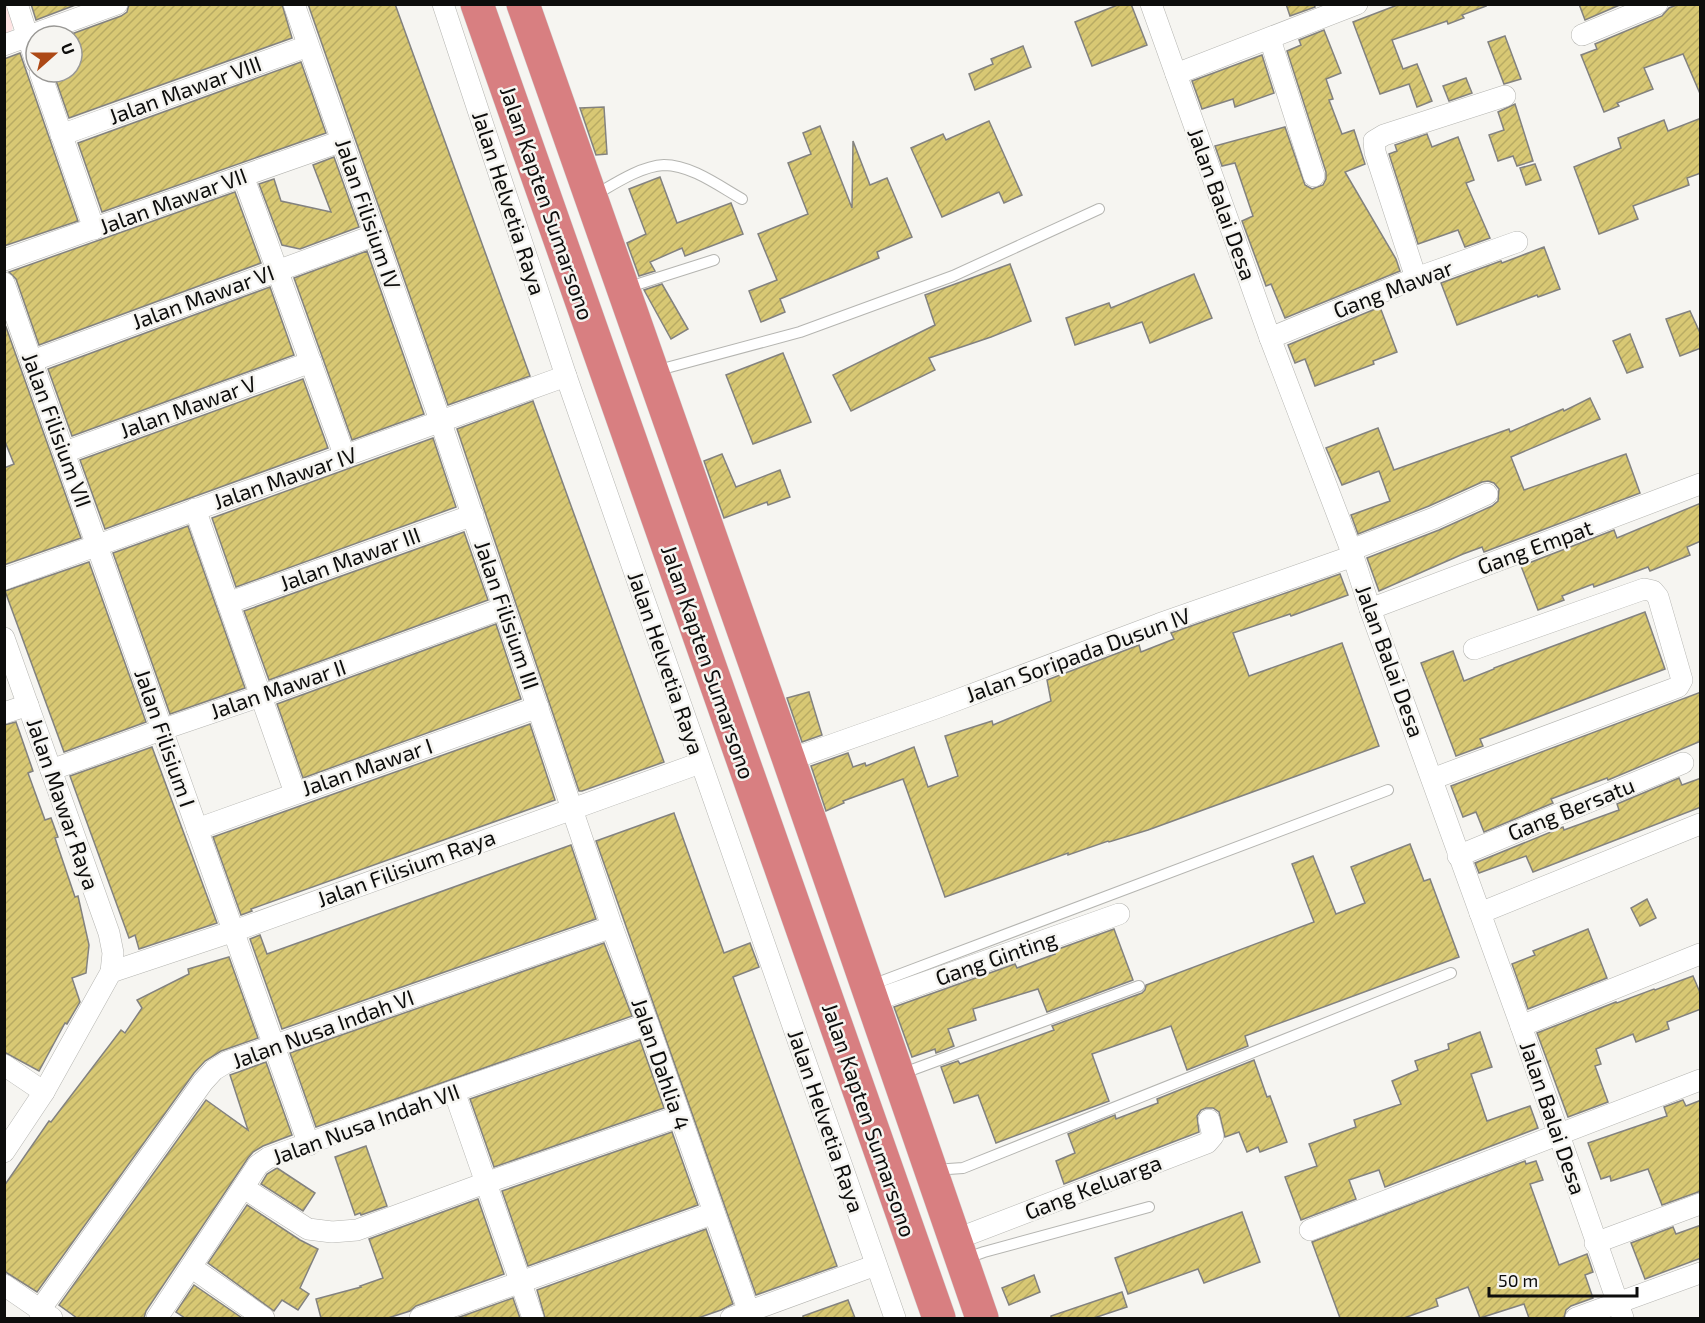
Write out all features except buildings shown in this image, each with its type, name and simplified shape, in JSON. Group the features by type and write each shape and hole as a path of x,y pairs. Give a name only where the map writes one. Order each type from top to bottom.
{"highway":[{"name":"Jalan Kapten Sumarsono","path":"477,4 939,1318"},
{"name":"Jalan Kapten Sumarsono","path":"524,4 717,557 796,757 870,994 982,1318"},
{"path":"676,572 717,557"}],"street":[{"path":"17,4 24,25"},
{"path":"63,24 117,4"},
{"name":"Jalan Filisium IV","path":"294,4 441,423"},
{"name":"Jalan Helvetia Raya","path":"443,4 566,376 895,1318"},
{"name":"Jalan Balai Desa","path":"1151,4 1270,338 1352,553 1458,856 1560,1135 1620,1311"},
{"path":"1176,74 1357,4"},
{"path":"1582,35 1657,4"},
{"path":"4,45 24,38"},
{"path":"1270,39 1314,176"},
{"name":"Jalan Mawar VIII","path":"61,135 308,46"},
{"path":"44,84 94,229"},
{"path":"1416,278 1375,152 1374,141 1384,135 1505,96"},
{"name":"Jalan Mawar VII","path":"4,260 342,141"},
{"path":"243,176 345,457"},
{"name":"Jalan Mawar VI","path":"32,361 375,235"},
{"name":"Gang Mawar","path":"1270,338 1416,278 1516,242"},
{"name":"Jalan Filisium VII","path":"4,283 97,544"},
{"name":"Jalan Mawar V","path":"65,452 311,362"},
{"name":"Jalan Mawar IV","path":"4,579 566,376"},
{"name":"Jalan Filisium III","path":"441,423 573,808"},
{"name":"Gang Empat","path":"1370,609 1701,484"},
{"name":"Jalan Soripada Dusun IV","path":"796,757 936,708 1352,553 1487,494"},
{"path":"195,509 295,793"},
{"name":"Jalan Mawar III","path":"228,603 472,515"},
{"name":"Jalan Filisium I","path":"97,544 309,1144"},
{"path":"1432,779 1678,687 1682,680 1658,597 1653,591 1644,589 1474,649"},
{"name":"Jalan Mawar II","path":"51,770 504,608"},
{"name":"Jalan Mawar Raya","path":"4,638 109,933 113,953 111,972"},
{"path":"4,713 28,705"},
{"name":"Jalan Mawar I","path":"197,829 538,707"},
{"name":"Jalan Filisium Raya","path":"111,972 234,931 700,762"},
{"name":"Gang Bersatu","path":"1458,856 1683,763"},
{"name":"Jalan Dahlia 4","path":"573,808 612,927 714,1214 744,1316"},
{"path":"1480,913 1701,824"},
{"name":"Gang Ginting","path":"870,994 1119,915"},
{"name":"Jalan Nusa Indah VI","path":"46,1315 203,1082 214,1070 227,1062 612,927"},
{"path":"1521,1026 1701,954"},
{"path":"4,1152 44,1092 111,972"},
{"name":"Jalan Nusa Indah VII","path":"157,1318 258,1165 268,1158 648,1024"},
{"path":"4,1065 44,1092"},
{"path":"1310,1230 1701,1080"},
{"path":"454,1091 533,1318"},
{"path":"244,1188 308,1229 332,1233 357,1230 680,1116"},
{"name":"Gang Keluarga","path":"958,1250 1207,1143 1213,1136 1209,1120"},
{"path":"1595,1243 1701,1204"},
{"path":"420,1318 714,1214"},
{"path":"744,1316 876,1265"},
{"path":"191,1267 264,1318"},
{"path":"1576,1318 1620,1311 1701,1272"},
{"path":"4,1285 46,1315"}],"lane":[{"path":"591,197 634,173 664,165 689,170 742,199"},
{"path":"652,372 800,332 952,276 1099,209"},
{"path":"623,289 714,260"},
{"path":"870,994 1388,790"},
{"path":"930,1170 963,1168 1451,973"},
{"path":"898,1076 1139,986"},
{"path":"958,1250 984,1252 1149,1207"}],"shaded area":[{"path":"5,5 10,5 15,19 10,36 5,38"}]}
